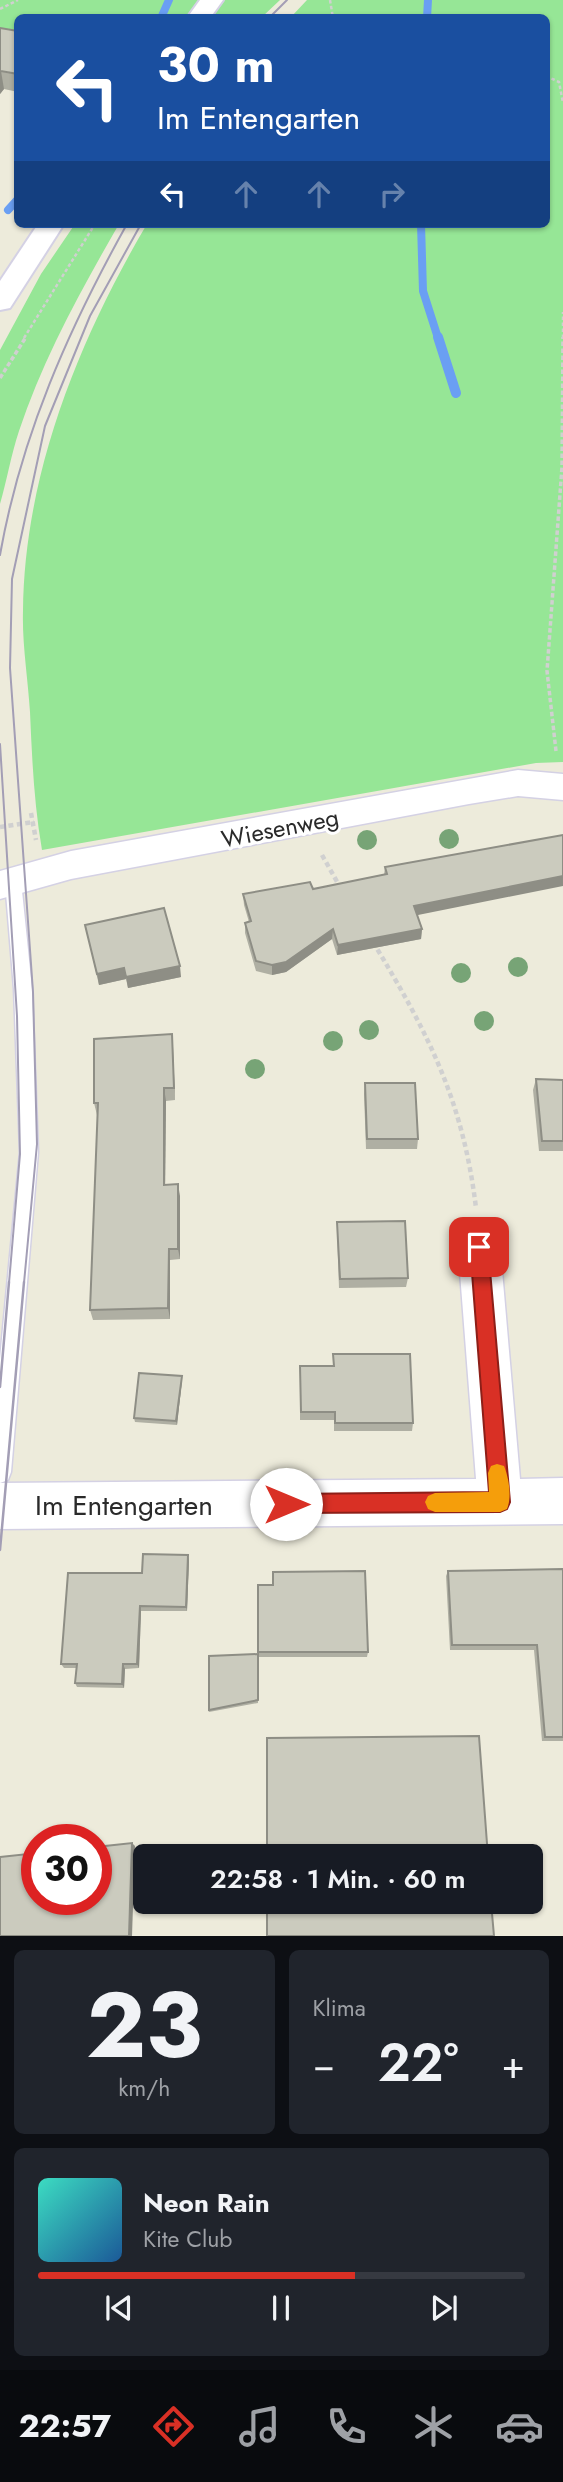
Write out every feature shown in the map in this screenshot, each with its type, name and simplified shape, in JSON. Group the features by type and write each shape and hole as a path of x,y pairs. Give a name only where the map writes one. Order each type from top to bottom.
{"main road":[{"path":"201,14 212,0"},
{"path":"0,302 48,228"}],"street":[{"name":"Wiesenweg","path":"6,883 71,864 304,824 518,783 561,785"},
{"path":"479,1247 500,1502"},
{"name":"Im Entengarten","path":"0,1506 563,1501"}],"lane":[{"path":"0,1472 29,1152 23,989 6,883"}],"path":[{"path":"0,9 18,0"},
{"path":"561,81 563,103"},
{"path":"0,378 93,228"},
{"path":"561,785 547,671 562,467 563,312"},
{"path":"0,827 34,822"},
{"path":"304,824 344,893"},
{"path":"372,941 428,1035 453,1090 471,1161 479,1247"}],"green space":[{"path":"0,0 280,0 265,14 14,14 14,36 0,33"},
{"path":"307,0 563,0 563,762 536,763 42,850 34,781 23,623 26,560 33,509 45,459 78,361 122,268 145,228 550,228 550,14 294,14"},
{"path":"72,228 117,228 77,300 39,378 16,440 0,504 0,350 41,274"}],"building":[{"path":"0,28 14,30 14,73 0,72"},
{"path":"563,835 563,876 414,906 422,929 338,945 333,929 286,962 272,965 256,961 245,923 251,921 243,894 310,882 313,889 387,874 385,867"},
{"path":"164,908 180,966 126,977 124,968 97,974 85,925"},
{"path":"172,1034 174,1088 164,1088 164,1185 178,1184 178,1249 169,1249 168,1308 90,1310 98,1103 94,1103 94,1039"},
{"path":"536,1079 563,1080 563,1141 542,1141"},
{"path":"365,1083 415,1083 418,1139 367,1139"},
{"path":"405,1221 408,1278 340,1279 337,1222"},
{"path":"333,1354 410,1354 413,1423 335,1423 335,1412 301,1412 300,1366 334,1366"},
{"path":"139,1373 182,1376 176,1421 134,1418"},
{"path":"143,1554 188,1555 186,1607 140,1606 137,1664 123,1664 122,1684 75,1683 77,1664 61,1664 68,1573 142,1573"},
{"path":"563,1569 563,1737 545,1737 537,1645 452,1645 448,1571"},
{"path":"365,1571 368,1652 258,1652 258,1585 273,1585 273,1572"},
{"path":"258,1654 258,1700 209,1710 209,1656"},
{"path":"479,1736 487,1844 267,1844 267,1738"},
{"path":"132,1843 129,1936 0,1936 0,1857 21,1855 21,1915 112,1915 112,1845"},
{"path":"267,1914 492,1914 494,1936 267,1936"}],"waterway":[{"path":"163,14 169,0"},
{"path":"427,14 428,0"},
{"path":"8,210 14,203"},
{"path":"421,228 423,291 438,338"},
{"path":"438,337 456,393"}],"tram line":[{"path":"273,14 287,0"},
{"path":"0,555 20,468 49,385 85,304 125,228"},
{"path":"24,1283 37,1144 33,992 10,668 12,579 45,426 90,316 139,228"},
{"path":"0,744 17,1016 20,1154 9,1283"},
{"path":"0,1387 9,1282"},
{"path":"0,1550 24,1282"}],"slow traffic":[{"path":"435,1502 500,1502 497,1473"}],"route":[{"path":"286,1504 500,1502 479,1247"}]}
